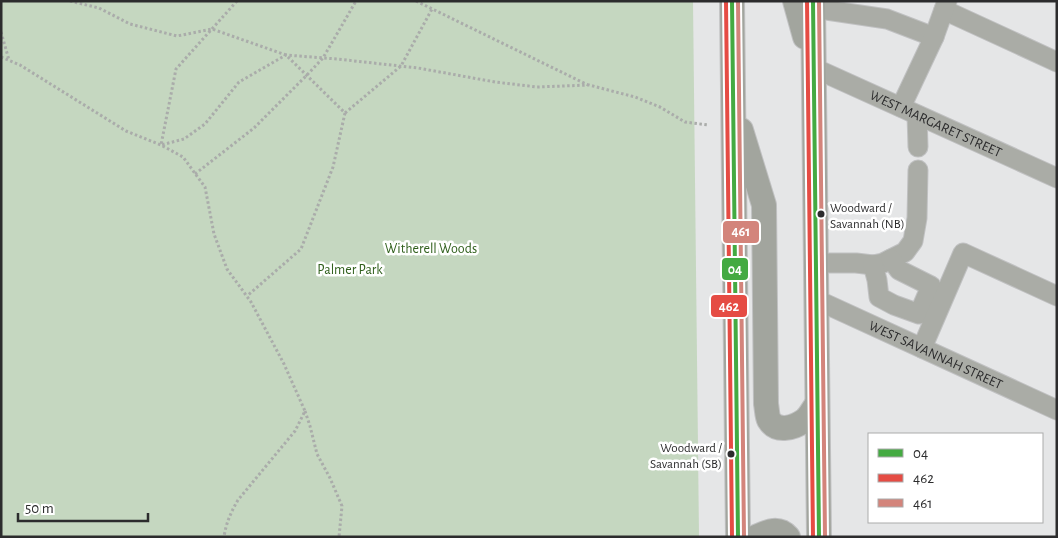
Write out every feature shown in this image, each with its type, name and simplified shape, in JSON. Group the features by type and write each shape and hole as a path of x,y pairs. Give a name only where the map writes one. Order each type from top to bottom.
{"main road":[{"path":"732,1 738,537"},
{"path":"807,4 814,68 819,537"},
{"path":"734,104 764,205 766,404 769,419 776,426 785,428 795,426 806,418 818,404"},
{"path":"756,537 778,530 787,534 788,537"}],"street":[{"path":"807,4 887,19 934,37"},
{"path":"918,147 909,111 945,6 1057,62"},
{"name":"WEST MARGARET STREET","path":"814,68 1057,178"},
{"path":"816,263 873,265 883,263 905,252 913,241 917,218 918,170"},
{"path":"922,348 963,253 1057,296"},
{"path":"873,265 878,280 879,297 919,314 931,286 899,270 891,259"},
{"name":"WEST SAVANNAH STREET","path":"817,300 1057,410"}],"path":[{"path":"70,1 99,8 130,24 177,36 212,29 286,55 418,68 495,82 537,87 589,85"},
{"path":"161,145 176,69 238,1"},
{"path":"195,174 254,128 323,58 356,1"},
{"path":"416,1 589,85 635,97 660,107 685,122 708,125"},
{"path":"247,296 301,249 333,167 345,113 401,66 432,9"},
{"path":"1,32 9,60"},
{"path":"286,55 345,113"},
{"path":"161,145 184,139 205,124 239,82 286,55"},
{"path":"1,57 20,65 126,131 161,145 183,157 205,187 214,234 227,269 256,310 284,364 305,411 317,454 342,506 339,537"},
{"path":"224,537 230,512 295,430 305,411"}],"green space":[{"name":"Palmer Park","path":"1,1 693,1 699,537 1,537"}],"transit line":[{"name":"462","path":"726,1 732,537"},
{"name":"04","path":"732,1 738,537"},
{"name":"461","path":"738,1 744,537"},
{"name":"462","path":"807,1 813,537"},
{"name":"04","path":"813,1 819,537"},
{"name":"461","path":"819,1 825,537"}],"place":[{"name":"Woodward / Savannah (NB)","path":"821,214"},
{"name":"Woodward / Savannah (SB)","path":"731,454"}],"park label":[{"name":"Witherell Woods","path":"431,248"}]}
